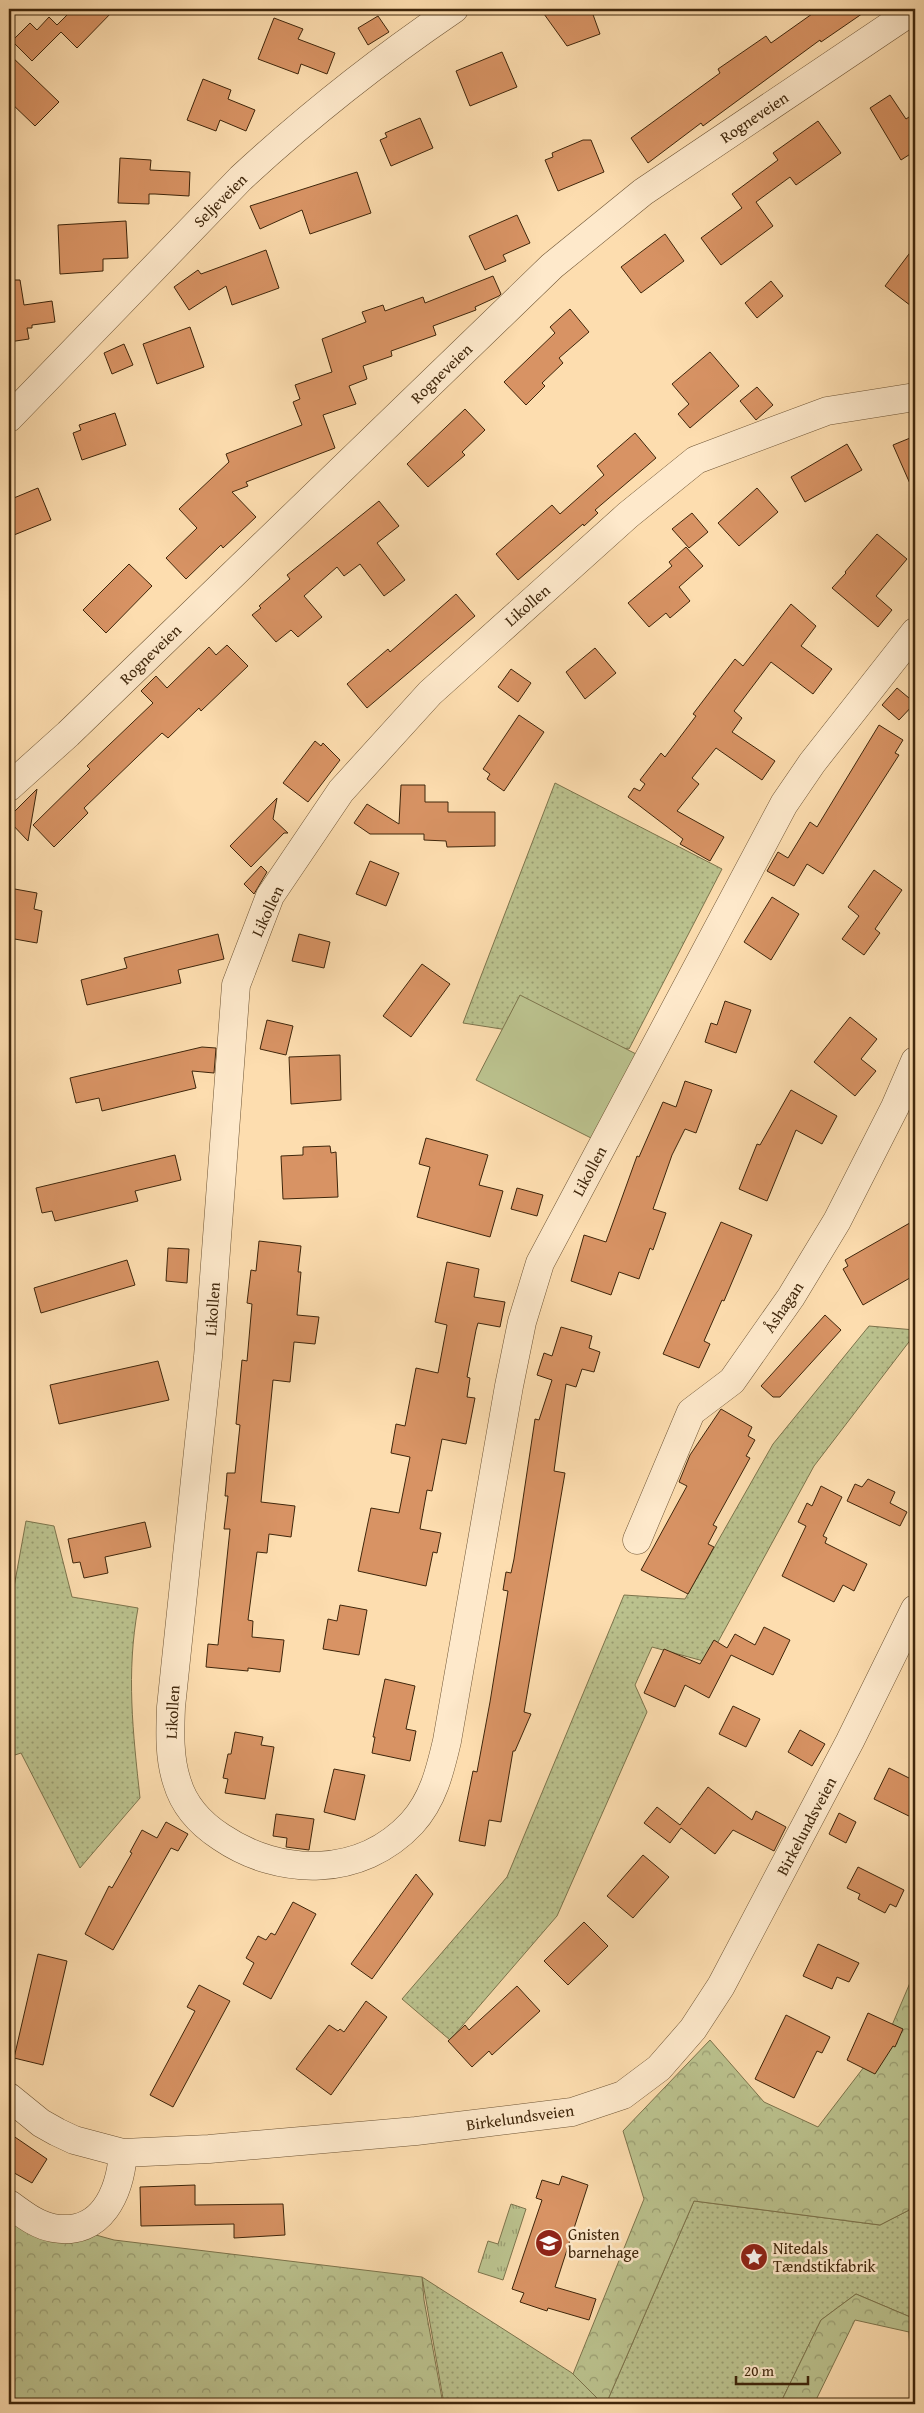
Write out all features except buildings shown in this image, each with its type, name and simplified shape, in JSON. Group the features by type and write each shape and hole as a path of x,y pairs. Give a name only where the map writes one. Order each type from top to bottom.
{"street":[{"name":"Seljeveien","path":"9,418 194,226 273,149 350,85 454,9"},
{"name":"Rogneveien","path":"9,787 68,734 552,266 644,192 915,9"},
{"name":"Likollen","path":"915,397 827,411 696,460 628,515 504,624 430,693 341,791 270,896 236,985 208,1357 169,1739 177,1783 198,1819 232,1844 252,1855 286,1864 319,1867 340,1864 359,1858 393,1840 412,1823 424,1807 433,1790 447,1741 516,1350 522,1322 540,1263 784,804 812,763 915,632"},
{"name":"Åshagan","path":"637,1540 691,1412 732,1381 791,1297 837,1221 915,1062"},
{"name":"Birkelundsveien","path":"9,2097 40,2123 57,2132 74,2140 123,2153 210,2149 416,2131 572,2112 623,2095 660,2068 693,2029 721,1986 850,1741 915,1609"},
{"path":"9,2204 34,2221 52,2228 70,2228 90,2223 108,2206 116,2191 123,2153"}],"green space":[{"path":"555,783 722,869 629,1049 463,1023"},
{"path":"520,995 638,1055 595,1140 476,1080"},
{"path":"869,1326 915,1330 915,1334 814,1466 707,1662 652,1647 635,1685 647,1712 557,1916 450,2040 402,1999 507,1877 624,1595 685,1599 773,1444"},
{"path":"26,1521 54,1526 72,1597 138,1608 132,1656 132,1703 140,1798 80,1868 21,1753 9,1757 9,1598 12,1598"},
{"path":"915,1971 915,2207 880,2225 694,2201 606,2404 603,2404 573,2374 644,2199 623,2131 710,2040 764,2102 818,2127 887,2037"},
{"path":"694,2201 880,2225 915,2207 915,2319 856,2294 821,2320 780,2404 606,2404"},
{"path":"511,2204 526,2209 503,2280 478,2272 488,2241 498,2244"},
{"path":"9,2211 114,2240 422,2277 424,2300 443,2404 9,2404"},
{"path":"422,2277 572,2373 603,2404 444,2404"},
{"path":"856,2294 915,2319 915,2404 913,2404 909,2332 855,2320 814,2404 780,2404 821,2320"}],"place":[{"name":"Gnisten barnehage","path":"549,2243"},
{"name":"Nitedals Tændstikfabrik","path":"754,2257"}]}
